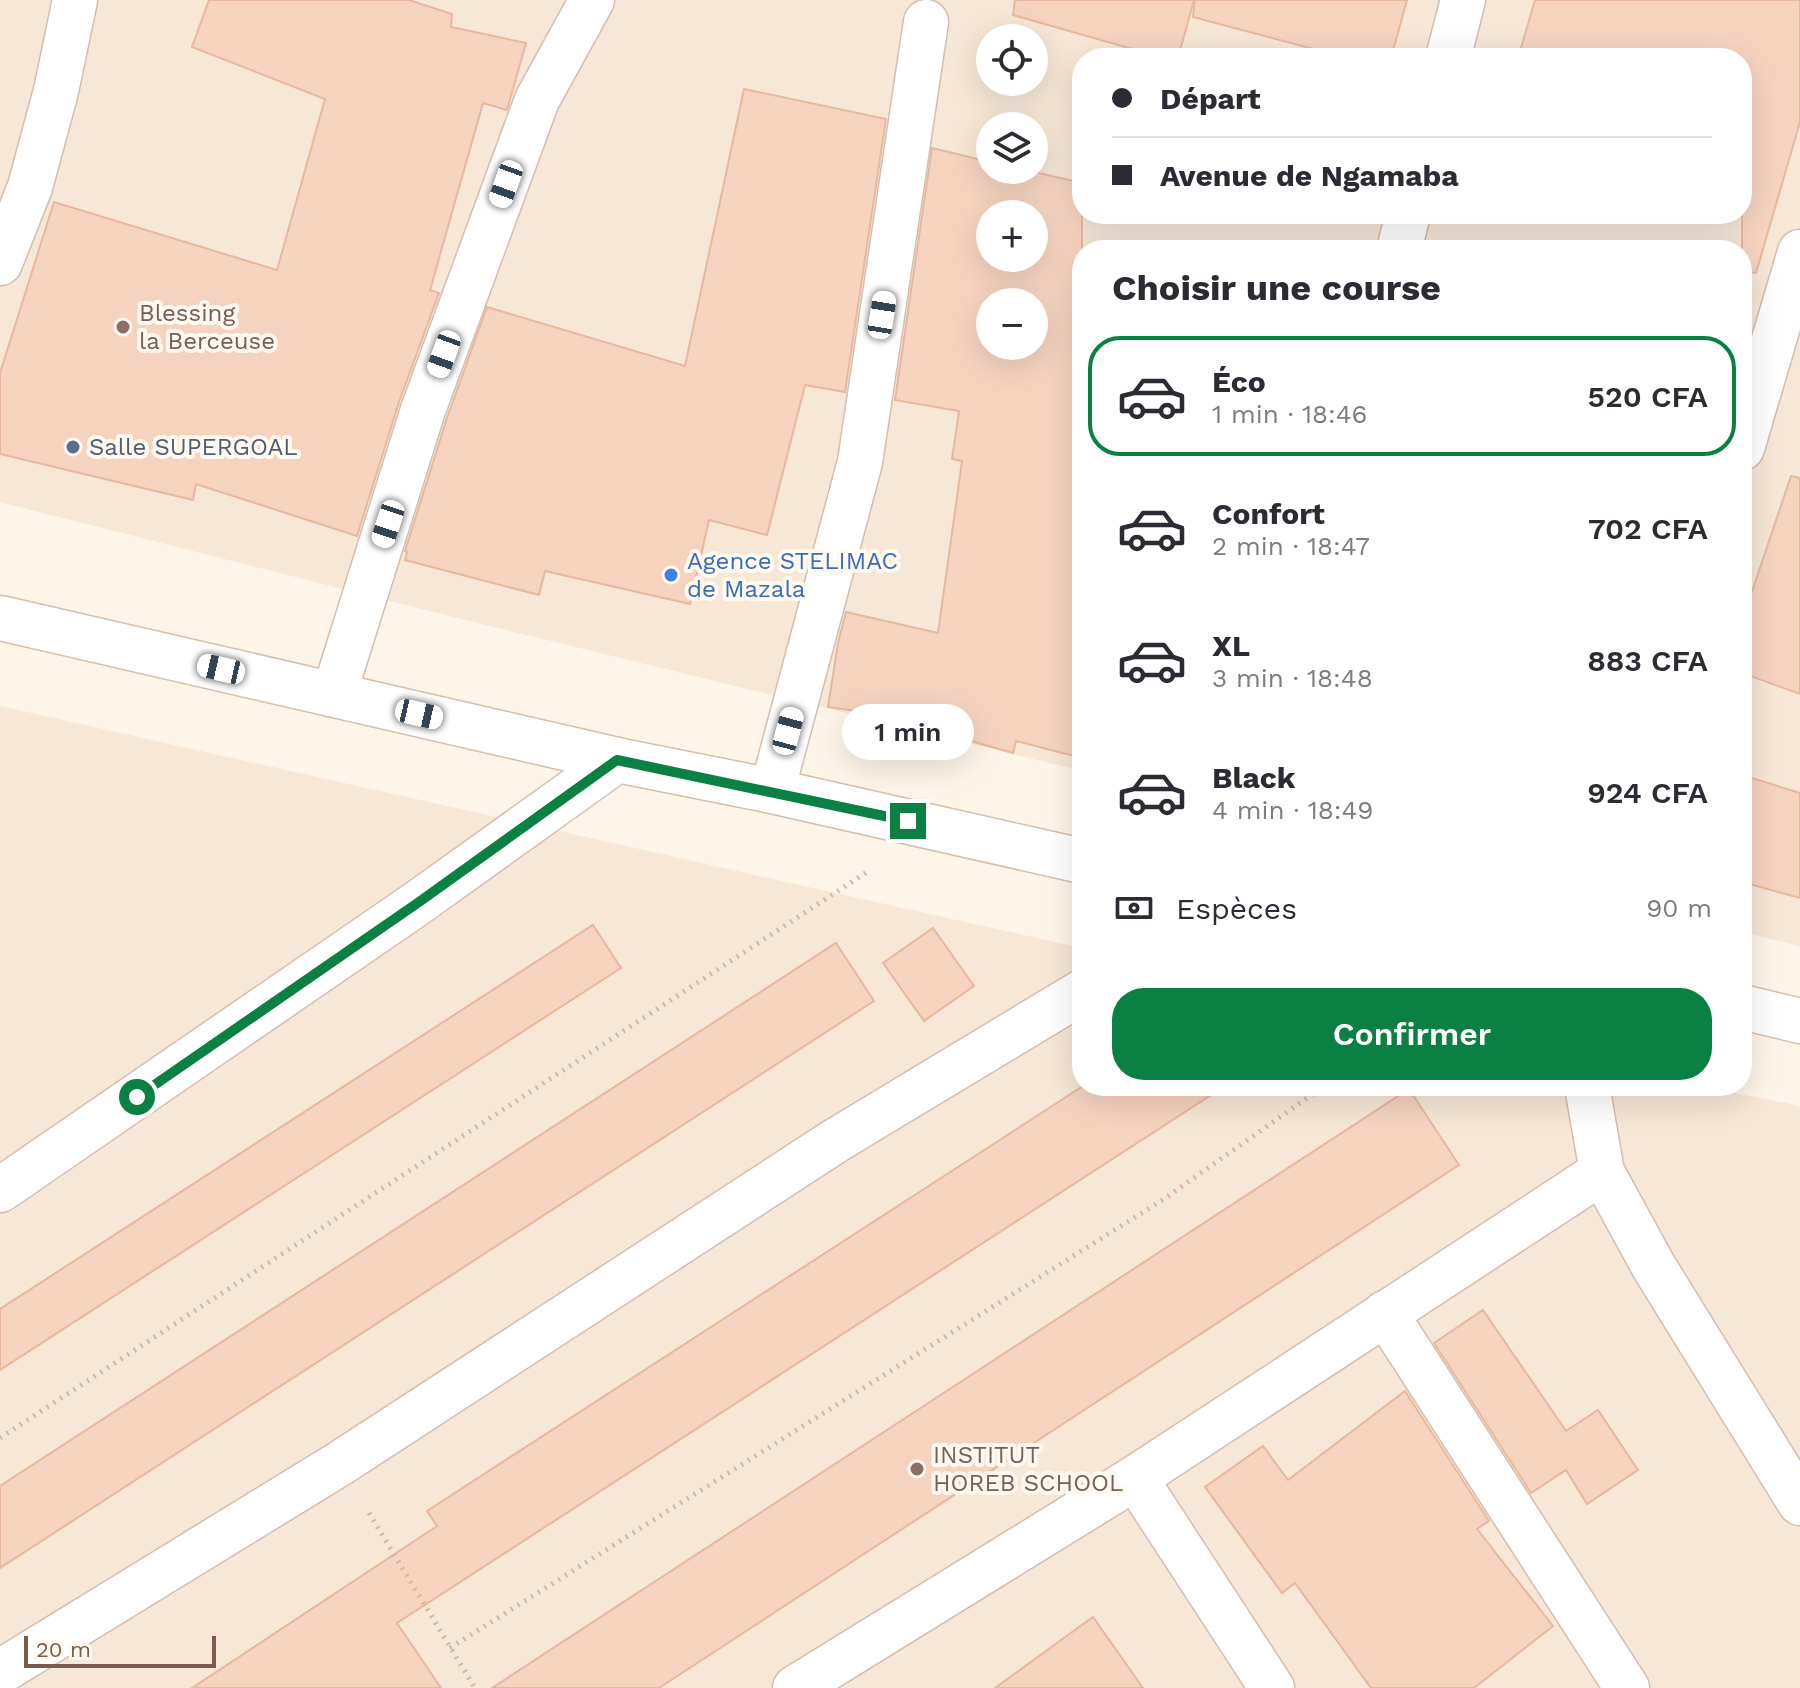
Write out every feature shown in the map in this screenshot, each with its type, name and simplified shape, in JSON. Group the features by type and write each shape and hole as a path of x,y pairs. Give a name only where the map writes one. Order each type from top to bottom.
{"street":[{"path":"0,263 30,187 56,91 75,0"},
{"path":"334,694 423,410 537,100 592,0"},
{"path":"1451,48 1463,0"},
{"path":"772,791 860,462 926,22"},
{"path":"1752,414 1800,252"},
{"path":"0,618 617,760 772,791 1072,859"},
{"path":"0,1190 419,902 617,760"},
{"path":"0,1672 339,1464 835,1141 1072,998"},
{"path":"1752,1009 1800,1021"},
{"path":"1589,1096 1602,1172 1654,1267 1800,1503"},
{"path":"795,1688 1135,1478 1602,1172"},
{"path":"1385,1313 1627,1688"},
{"path":"1135,1478 1269,1687"}],"path":[{"path":"0,1438 936,827"},
{"path":"450,1648 1164,1199 1310,1096"},
{"path":"339,1464 475,1688"}],"shaded area":[{"path":"0,0 1800,0 1800,946 1752,934 1752,240 1072,240 1072,769 0,502"},
{"path":"0,706 1072,946 1072,1096 1750,1096 1800,1106 1800,1688 0,1688"}],"building":[{"path":"209,0 409,0 452,14 451,27 526,43 507,110 483,103 430,290 439,293 399,402 357,536 196,484 193,500 0,454 0,373 54,202 277,270 325,99 192,47"},
{"path":"1015,0 1194,0 1181,48 1129,48 1013,15"},
{"path":"1195,0 1407,0 1394,48 1309,48 1193,17"},
{"path":"1535,0 1800,0 1800,122 1756,273 1752,272 1752,240 1742,240 1742,224 1752,224 1752,48 1521,48"},
{"path":"744,89 886,119 845,392 805,385 767,535 709,520 690,604 545,571 539,595 405,560 405,551 447,418 487,307 685,366"},
{"path":"932,148 976,159 976,184 1048,184 1048,175 1072,181 1072,224 1082,224 1082,240 1072,240 1072,755 1016,741 1013,753 876,714 828,707 846,612 938,633 962,461 952,459 959,411 895,400"},
{"path":"1791,476 1800,478 1800,694 1752,677 1752,591"},
{"path":"1752,778 1800,793 1800,898 1752,885"},
{"path":"593,925 621,968 0,1370 0,1309"},
{"path":"933,928 974,986 924,1021 883,963"},
{"path":"836,943 874,1001 0,1568 0,1486"},
{"path":"1072,1093 1072,1096 1210,1096 397,1623 441,1688 192,1688 437,1526 427,1511"},
{"path":"1398,1096 1414,1096 1459,1165 659,1688 492,1688"},
{"path":"1483,1310 1566,1431 1598,1410 1638,1470 1587,1504 1566,1470 1531,1493 1434,1343"},
{"path":"1405,1391 1489,1521 1477,1529 1553,1626 1474,1688 1371,1688 1295,1583 1282,1593 1205,1487 1263,1446 1288,1480"},
{"path":"1093,1617 1143,1688 995,1688"}],"place":[{"name":"Blessing la Berceuse","path":"123,327"},
{"name":"Salle SUPERGOAL","path":"73,447"},
{"name":"Agence STELIMAC de Mazala","path":"671,575"},
{"name":"INSTITUT HOREB SCHOOL","path":"917,1469"}],"route":[{"path":"137,1097 419,902 617,760 908,821"}]}
